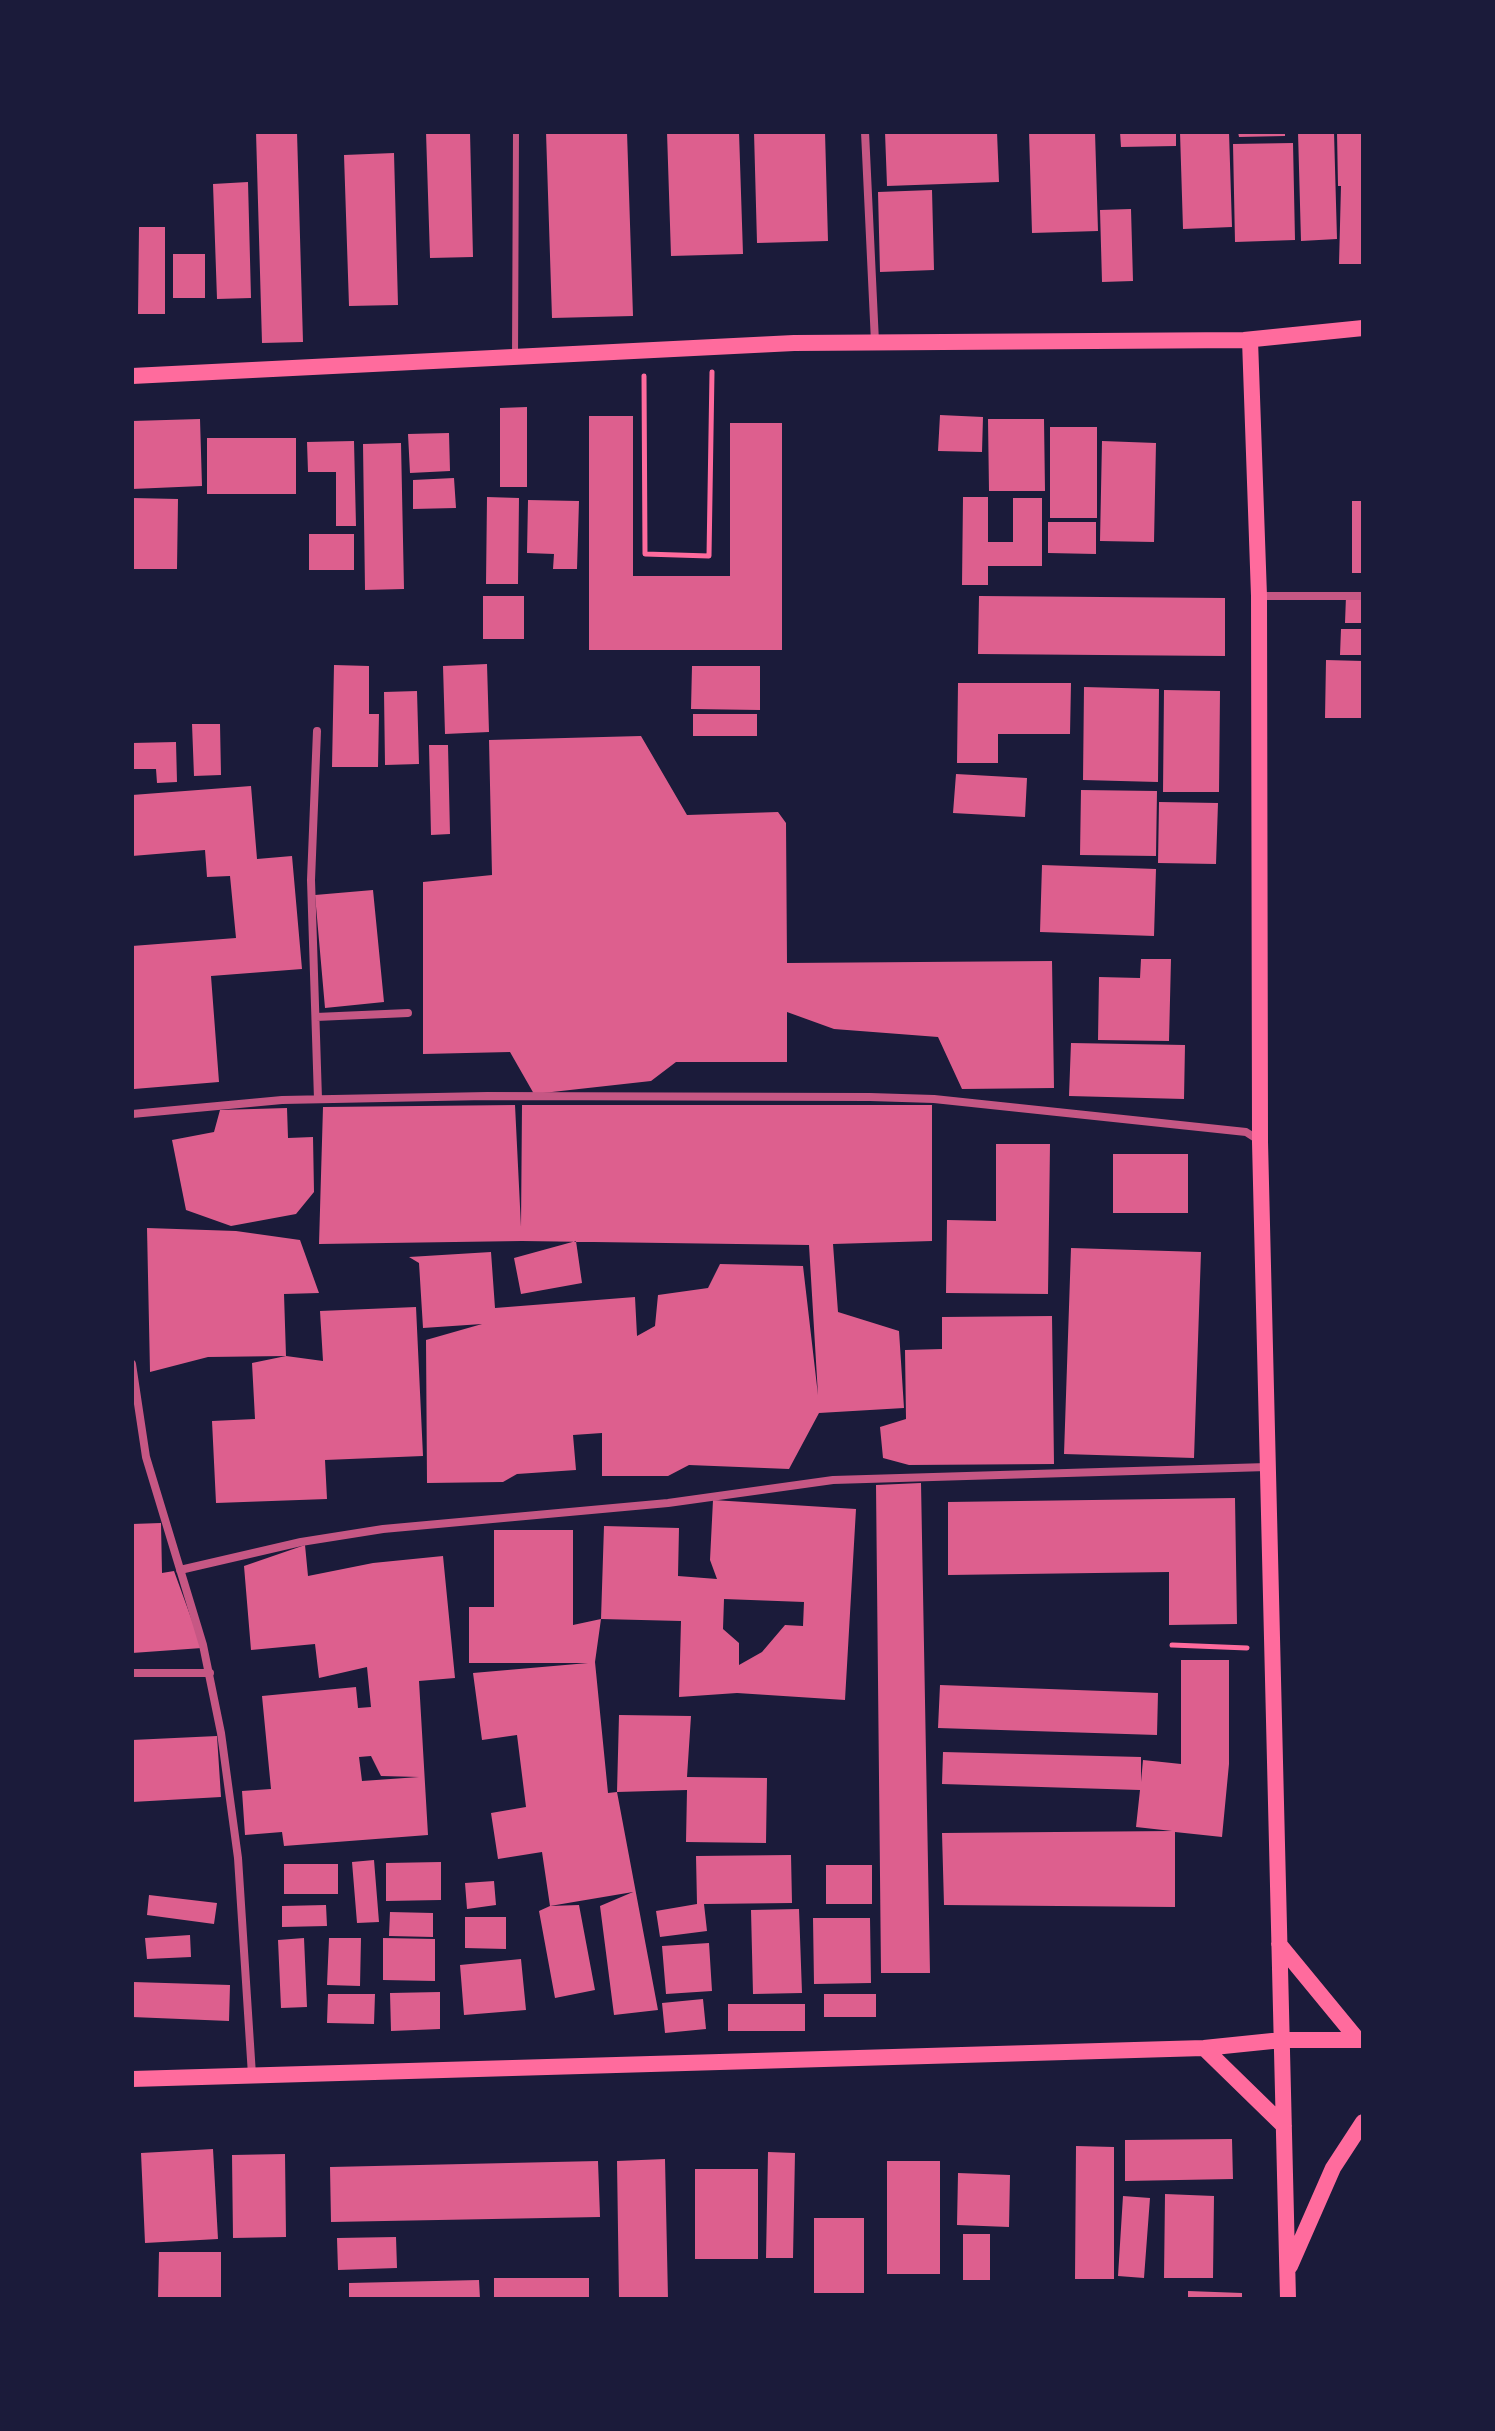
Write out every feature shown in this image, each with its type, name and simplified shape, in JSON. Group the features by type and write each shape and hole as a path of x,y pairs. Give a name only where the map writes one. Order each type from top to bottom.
{"main road":[{"path":"132,376 712,347 1250,340 1363,328"},
{"path":"1250,340 1259,596 1260,1142 1288,2299"},
{"path":"1279,1944 1361,2040"},
{"path":"132,2079 1204,2048 1282,2040 1361,2040"},
{"path":"1204,2048 1284,2126"},
{"path":"1287,2272 1333,2168 1363,2122"}],"street":[{"path":"865,132 875,343"},
{"path":"1259,596 1363,596"},
{"path":"317,731 311,829 318,1099"},
{"path":"316,1017 408,1013"},
{"path":"132,1114 217,1104 318,1099 487,1096 934,1099 1246,1132 1260,1142"},
{"path":"132,1364 146,1457 210,1673 238,1858 252,2075"},
{"path":"180,1570 301,1542 383,1529 654,1504 833,1480 1268,1467"},
{"path":"132,1673 210,1673"}],"lane":[{"path":"515,357 516,132"}],"path":[{"path":"643,351 645,554 709,556 712,347"},
{"path":"1172,1645 1272,1649"}],"building":[{"path":"256,132 297,132 303,342 262,343"},
{"path":"426,132 470,132 473,257 430,258"},
{"path":"546,132 627,132 633,316 552,318"},
{"path":"667,132 739,132 743,254 671,256"},
{"path":"754,132 825,132 828,241 757,243"},
{"path":"885,132 997,132 999,182 887,186"},
{"path":"1029,132 1095,132 1098,231 1032,233"},
{"path":"1120,132 1176,132 1176,146 1121,147"},
{"path":"1180,132 1229,132 1232,227 1183,229"},
{"path":"1238,132 1285,132 1285,136 1239,137"},
{"path":"1298,132 1334,132 1337,239 1301,241"},
{"path":"1337,132 1363,132 1363,264 1339,264 1341,186 1338,186"},
{"path":"1293,143 1295,240 1235,242 1233,144"},
{"path":"394,153 398,305 349,306 344,155"},
{"path":"248,182 251,298 217,299 213,184"},
{"path":"932,190 934,270 880,272 878,192"},
{"path":"1131,209 1133,281 1102,282 1100,210"},
{"path":"139,227 165,227 165,314 138,314"},
{"path":"173,254 205,254 205,298 173,298"},
{"path":"527,407 527,487 500,487 500,408"},
{"path":"940,415 983,417 982,452 938,451"},
{"path":"589,416 633,416 633,576 730,576 730,423 782,423 782,650 589,650"},
{"path":"200,419 202,486 132,489 132,421"},
{"path":"988,419 1044,419 1045,491 989,491"},
{"path":"1050,427 1097,427 1097,518 1050,518"},
{"path":"449,433 450,471 410,473 408,434"},
{"path":"207,438 296,438 296,494 207,494"},
{"path":"354,441 356,526 336,526 336,472 308,472 307,442"},
{"path":"1102,441 1156,443 1154,542 1100,541"},
{"path":"401,443 404,589 365,590 363,444"},
{"path":"454,478 456,508 413,509 413,480"},
{"path":"487,497 519,498 518,584 486,584"},
{"path":"963,497 988,497 988,542 1013,542 1013,498 1042,498 1042,566 988,566 988,585 962,585"},
{"path":"132,498 178,499 177,569 132,569"},
{"path":"528,500 579,501 577,569 553,569 554,554 527,553"},
{"path":"1352,501 1363,501 1363,573 1352,573"},
{"path":"1048,522 1096,522 1096,554 1048,553"},
{"path":"309,534 354,534 354,570 309,570"},
{"path":"483,596 524,596 524,639 483,639"},
{"path":"979,596 1225,598 1225,656 978,654"},
{"path":"1346,596 1363,596 1363,623 1345,623"},
{"path":"1341,629 1363,629 1363,655 1340,655"},
{"path":"1326,660 1363,661 1363,718 1325,718"},
{"path":"487,664 489,732 445,734 443,666"},
{"path":"334,665 369,666 369,714 379,714 378,767 332,767"},
{"path":"692,666 760,666 760,710 691,709"},
{"path":"958,683 1071,683 1070,734 998,734 998,763 957,763"},
{"path":"1084,687 1159,689 1158,782 1083,780"},
{"path":"1164,690 1220,691 1219,792 1163,792"},
{"path":"417,691 419,764 385,765 384,692"},
{"path":"693,714 757,714 757,736 693,736"},
{"path":"192,724 220,724 221,775 194,776"},
{"path":"641,736 687,815 778,812 786,823 787,963 1052,961 1054,1088 962,1089 938,1037 834,1029 787,1012 787,1062 676,1062 651,1081 534,1094 510,1052 423,1054 423,882 492,875 489,740"},
{"path":"176,742 177,782 157,783 156,769 132,769 132,743"},
{"path":"429,745 448,745 450,834 431,835"},
{"path":"956,774 1027,778 1025,817 953,813"},
{"path":"251,786 257,859 292,856 302,969 211,976 219,1082 134,1089 132,946 236,938 230,876 207,877 205,850 132,856 132,795"},
{"path":"1081,790 1157,791 1156,856 1080,855"},
{"path":"1159,802 1218,803 1216,864 1158,863"},
{"path":"1042,865 1156,869 1154,936 1040,932"},
{"path":"373,890 384,1002 325,1008 315,895"},
{"path":"1141,959 1171,959 1169,1041 1098,1040 1099,977 1140,978"},
{"path":"1071,1043 1185,1045 1184,1099 1069,1096"},
{"path":"515,1105 521,1227 522,1105 932,1105 932,1241 833,1244 838,1312 899,1331 904,1408 819,1413 789,1469 689,1465 668,1476 602,1476 602,1433 573,1435 576,1470 517,1474 503,1482 427,1483 426,1340 482,1324 423,1328 419,1263 409,1257 491,1252 495,1308 635,1297 637,1336 655,1326 658,1295 708,1288 720,1264 803,1266 818,1395 809,1245 522,1241 319,1244 323,1107"},
{"path":"287,1108 288,1138 313,1137 314,1192 296,1214 231,1226 186,1210 172,1140 214,1132 220,1110"},
{"path":"996,1144 1050,1144 1048,1294 946,1293 947,1220 996,1221"},
{"path":"1113,1154 1188,1154 1188,1213 1113,1213"},
{"path":"147,1228 236,1231 300,1240 319,1293 284,1294 286,1356 208,1357 150,1372"},
{"path":"576,1241 582,1283 521,1294 514,1258"},
{"path":"1071,1248 1201,1252 1194,1458 1064,1454"},
{"path":"416,1307 423,1456 325,1460 327,1499 216,1503 212,1421 255,1419 252,1363 286,1356 323,1361 320,1311"},
{"path":"1052,1316 1054,1464 909,1465 883,1458 880,1427 906,1419 905,1350 942,1349 942,1317"},
{"path":"921,1483 930,1973 881,1973 876,1485"},
{"path":"1235,1498 1237,1624 1169,1625 1169,1572 948,1575 948,1502"},
{"path":"713,1500 856,1509 845,1700 737,1693 679,1697 681,1621 601,1619 604,1526 679,1528 678,1576 717,1579 710,1560","holes":["724,1599 804,1602 803,1626 785,1625 762,1652 739,1665 739,1643 723,1629"]},
{"path":"161,1523 162,1573 174,1571 202,1648 132,1653 132,1524"},
{"path":"494,1530 573,1530 573,1625 601,1619 595,1662 608,1793 617,1792 658,2010 614,2015 600,1906 633,1892 550,1906 542,1852 498,1859 491,1813 526,1807 517,1735 482,1740 473,1673 588,1663 469,1663 469,1607 494,1607"},
{"path":"305,1545 308,1576 373,1563 443,1556 455,1678 419,1681 428,1835 284,1846 282,1832 245,1835 242,1791 271,1789 262,1696 356,1687 358,1708 371,1707 367,1667 319,1678 315,1644 251,1650 244,1566","holes":["371,1756 381,1776 419,1777 362,1781 359,1757"]},
{"path":"1181,1660 1229,1660 1229,1764 1222,1837 1175,1832 1175,1907 944,1905 942,1833 1172,1831 1136,1827 1140,1790 942,1784 943,1752 1141,1757 1141,1782 1143,1760 1181,1764"},
{"path":"940,1685 1158,1693 1157,1735 938,1728"},
{"path":"619,1715 691,1716 687,1777 767,1778 766,1843 686,1842 687,1790 617,1792"},
{"path":"217,1736 221,1797 132,1802 132,1740"},
{"path":"791,1855 792,1903 704,1904 707,1931 660,1937 656,1911 697,1904 696,1856"},
{"path":"374,1860 379,1922 357,1923 352,1862"},
{"path":"441,1862 441,1900 386,1901 386,1863"},
{"path":"284,1864 338,1864 338,1894 284,1894"},
{"path":"826,1865 872,1865 872,1904 826,1904"},
{"path":"494,1881 496,1905 467,1909 465,1883"},
{"path":"149,1895 217,1903 214,1924 147,1915"},
{"path":"326,1905 327,1926 282,1927 282,1906"},
{"path":"579,1905 595,1990 555,1998 539,1911 550,1906"},
{"path":"799,1909 802,1993 753,1994 751,1910"},
{"path":"390,1912 433,1913 433,1937 389,1936"},
{"path":"465,1917 506,1917 506,1949 465,1948"},
{"path":"813,1918 870,1918 871,1983 814,1984"},
{"path":"190,1935 191,1957 147,1959 145,1938"},
{"path":"304,1938 307,2007 281,2008 278,1940"},
{"path":"329,1938 361,1938 360,1986 327,1985"},
{"path":"383,1938 435,1939 435,1981 383,1980"},
{"path":"709,1943 712,1991 666,1994 662,1946"},
{"path":"521,1959 526,2010 464,2015 460,1965"},
{"path":"133,1982 230,1985 229,2021 132,2017"},
{"path":"440,1992 440,2029 391,2031 390,1993"},
{"path":"328,1994 375,1994 374,2024 327,2023"},
{"path":"824,1994 876,1994 876,2017 824,2017"},
{"path":"703,1999 706,2029 665,2033 662,2003"},
{"path":"728,2004 805,2004 805,2031 728,2031"},
{"path":"1232,2139 1233,2179 1125,2181 1125,2140"},
{"path":"1076,2146 1114,2147 1114,2279 1075,2279"},
{"path":"213,2149 218,2239 145,2243 141,2153"},
{"path":"768,2152 795,2153 793,2258 766,2258"},
{"path":"285,2154 286,2237 233,2238 232,2155"},
{"path":"665,2159 668,2299 619,2299 617,2161"},
{"path":"598,2161 600,2217 331,2222 330,2167"},
{"path":"887,2161 940,2161 940,2274 887,2274"},
{"path":"695,2169 758,2169 758,2259 695,2259"},
{"path":"958,2173 1010,2175 1009,2227 957,2225"},
{"path":"1165,2194 1214,2196 1213,2278 1164,2278"},
{"path":"1123,2196 1150,2198 1144,2278 1118,2276"},
{"path":"814,2218 864,2218 864,2293 814,2293"},
{"path":"963,2234 990,2234 990,2280 963,2280"},
{"path":"396,2237 397,2268 338,2270 337,2238"},
{"path":"159,2252 221,2252 221,2299 158,2299"},
{"path":"494,2278 589,2278 589,2299 494,2299"},
{"path":"479,2280 480,2299 349,2299 349,2283"},
{"path":"1188,2291 1242,2293 1242,2299 1188,2299"}]}
